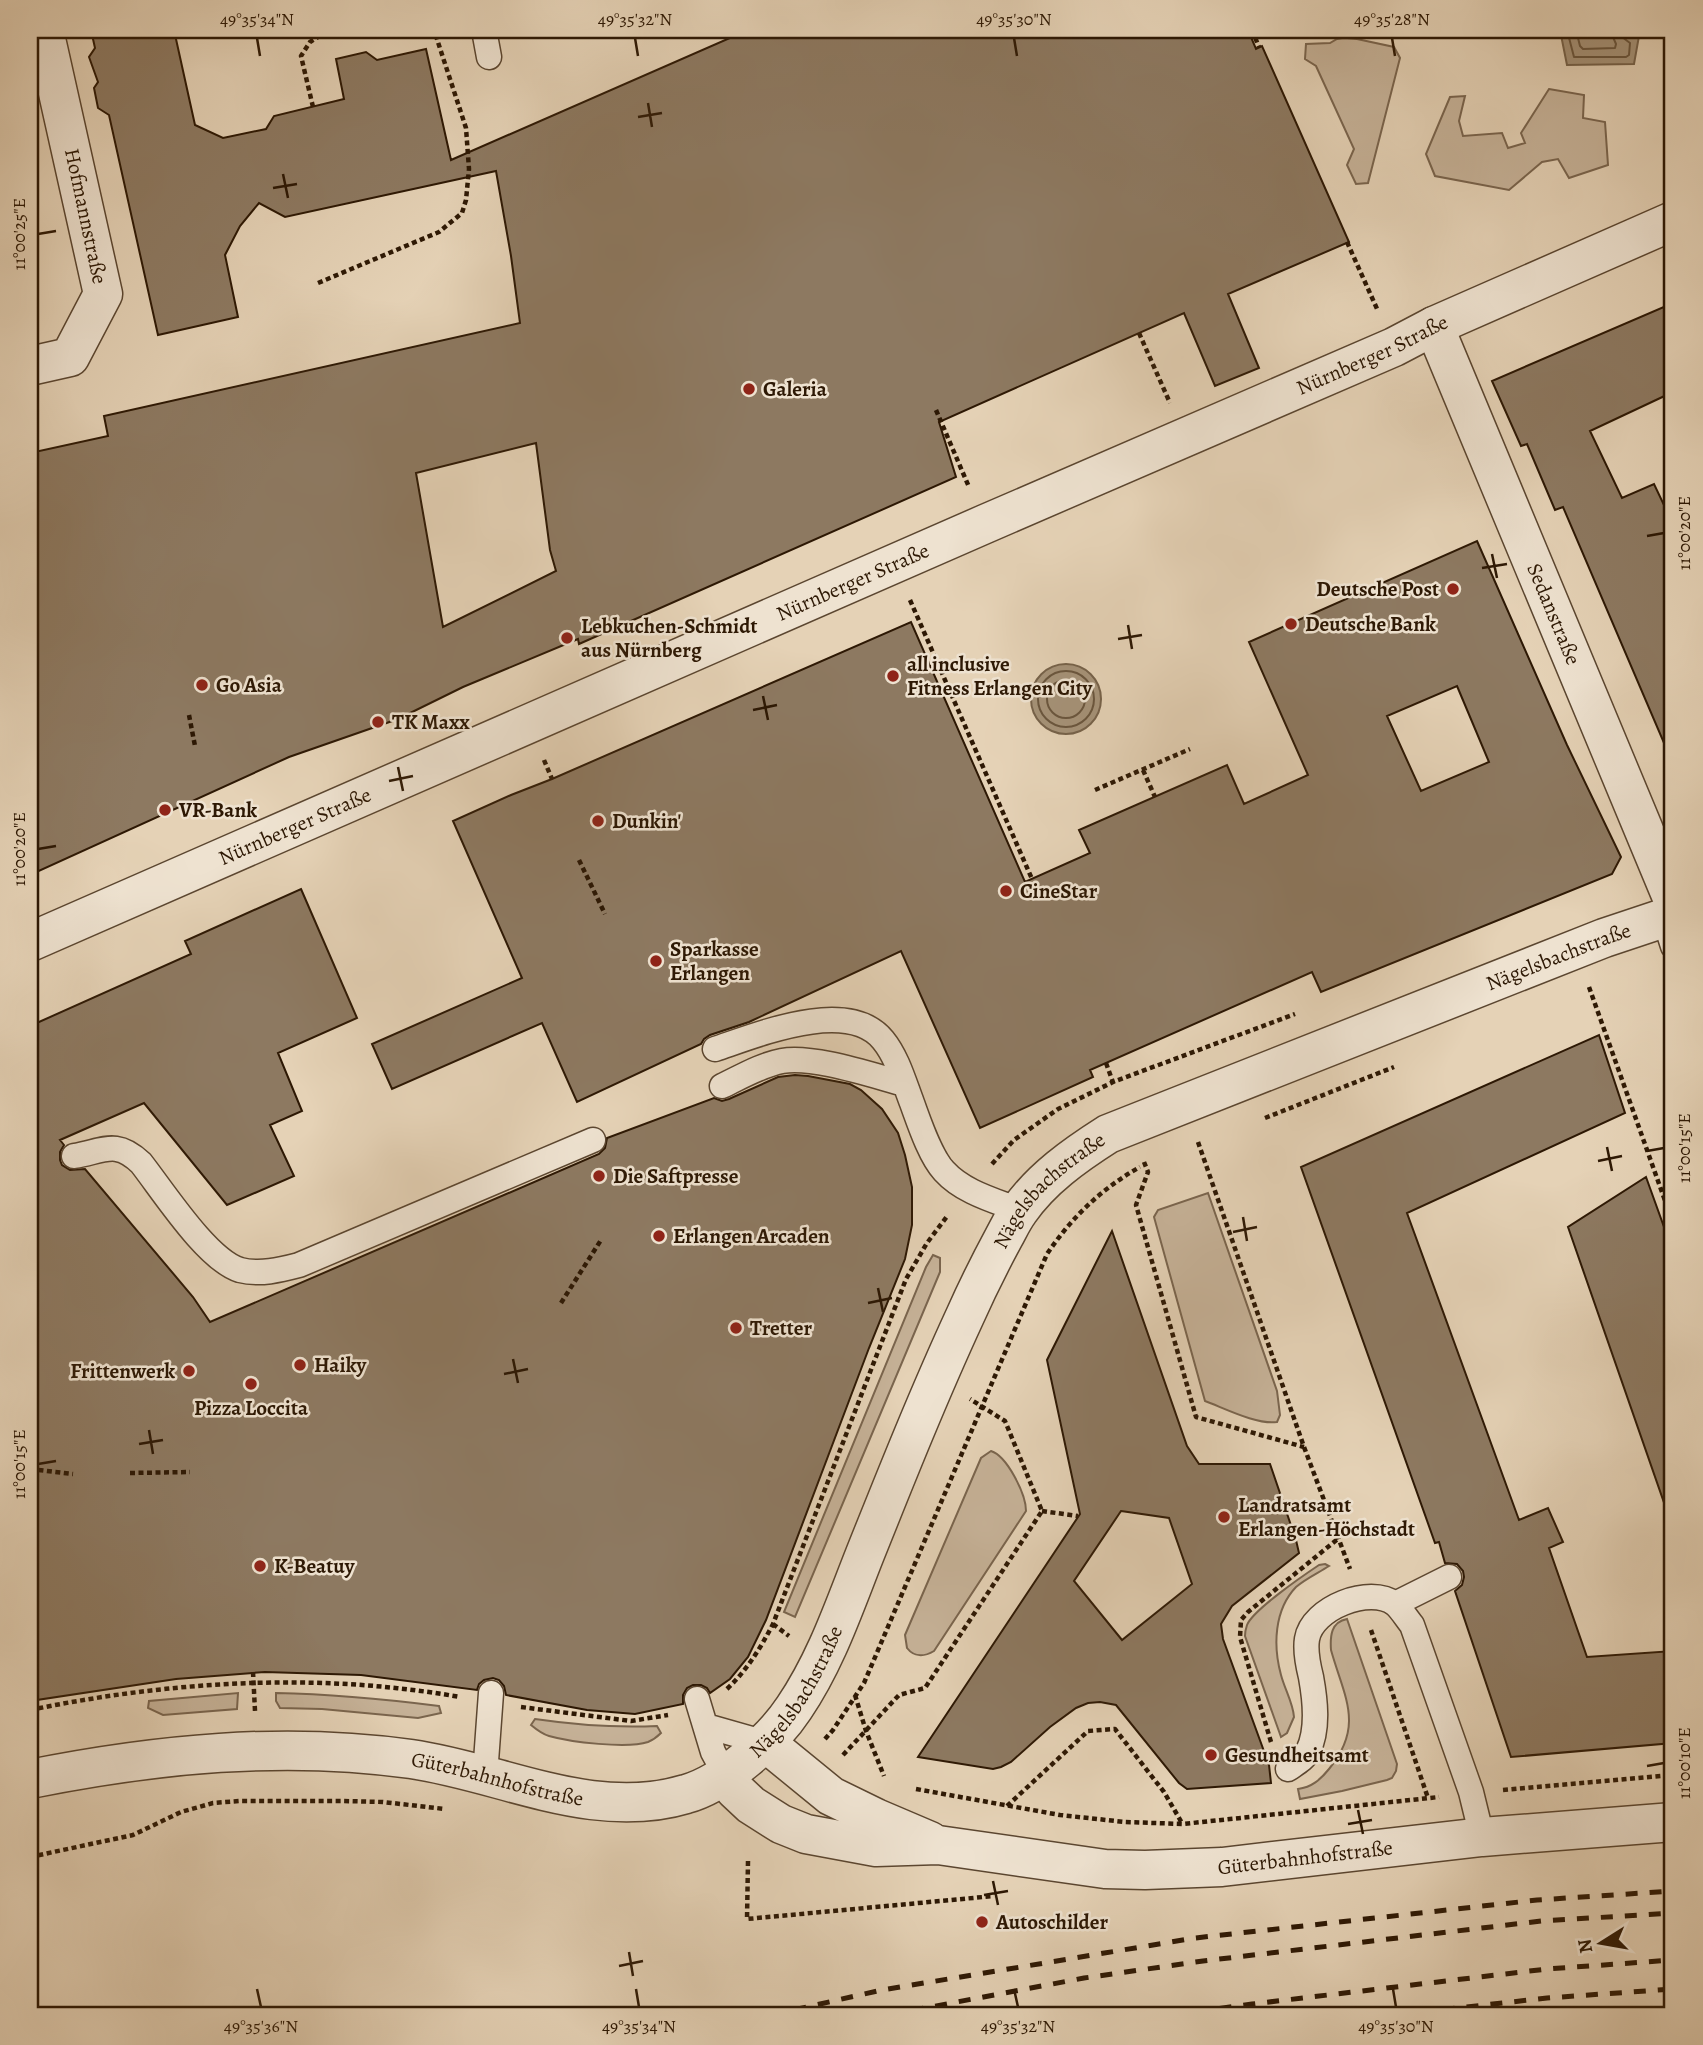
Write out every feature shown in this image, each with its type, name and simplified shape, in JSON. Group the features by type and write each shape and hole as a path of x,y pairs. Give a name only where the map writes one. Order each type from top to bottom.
{"street":[{"name":"Hofmannstraße","path":"30,366 70,356 103,294 44,30"},
{"name":"Nürnberger Straße","path":"30,942 1394,347 1434,326 1673,221"},
{"name":"Sedanstraße","path":"1434,326 1671,920"},
{"name":"Nägelsbachstraße","path":"725,1774 766,1743 792,1712 821,1661 936,1379 984,1273 1019,1210 1054,1174 1108,1134 1604,939 1671,920"},
{"name":"Güterbahnhofstraße","path":"766,1743 831,1796 938,1845"},
{"name":"Güterbahnhofstraße","path":"30,1779 167,1757 258,1750 356,1753 411,1759 568,1797 627,1802 686,1795 725,1774 735,1790 751,1805 781,1824 806,1834 876,1847 938,1845 1105,1869 1222,1867 1482,1837 1673,1822"}],"lane":[{"path":"484,30 489,57"},
{"path":"715,1049 804,1022 840,1020 867,1026 882,1039 895,1060 924,1136 942,1170 967,1189 1019,1210"},
{"path":"722,1086 768,1065 785,1061 805,1061 848,1069 905,1084"},
{"path":"74,1156 111,1148 130,1152 204,1245 226,1265 243,1270 269,1272 299,1265 593,1140"},
{"path":"1395,1604 1449,1577"},
{"path":"1288,1769 1308,1752 1314,1727 1315,1705 1307,1660 1307,1638 1315,1620 1324,1611 1361,1598 1379,1597 1395,1604 1412,1625 1471,1792 1482,1837"},
{"path":"485,1775 491,1698"},
{"path":"700,1711 766,1743"},
{"path":"700,1711 713,1752 725,1774"}],"path":[{"path":"313,107 302,56 310,42 329,30"},
{"path":"318,283 439,232 462,212 469,169 466,128 434,30"},
{"path":"1252,30 1259,47"},
{"path":"1347,242 1394,347"},
{"path":"1139,333 1186,438"},
{"path":"936,410 985,524"},
{"path":"895,564 1032,879"},
{"path":"189,715 195,746"},
{"path":"1095,790 1190,749"},
{"path":"1143,770 1155,797"},
{"path":"579,860 605,914"},
{"path":"1577,991 1600,981"},
{"path":"1588,986 1673,1223"},
{"path":"30,1710 139,1692 230,1683 302,1682 491,1698 631,1721 700,1711 743,1674 773,1624 906,1279 927,1243 967,1189 1014,1140 1058,1109 1113,1082 1307,1009"},
{"path":"1259,1121 1395,1067"},
{"path":"1186,1105 1304,1447 1361,1598 1428,1798"},
{"path":"1130,1125 1148,1172 1136,1205 1196,1417 1304,1447"},
{"path":"1186,1147 1199,1142"},
{"path":"856,1696 880,1646 1038,1274 1069,1224 1108,1188 1154,1160"},
{"path":"561,1303 601,1240"},
{"path":"936,1379 1005,1421 1042,1511"},
{"path":"30,1469 73,1474"},
{"path":"130,1473 190,1472"},
{"path":"1042,1511 1078,1516"},
{"path":"866,1731 899,1695 925,1688 1042,1511"},
{"path":"773,1624 821,1661 856,1696 883,1774 891,1783"},
{"path":"1007,1806 1088,1731 1115,1729 1164,1792 1183,1824"},
{"path":"912,1788 1060,1815 1125,1822 1183,1824 1471,1792 1673,1775"},
{"path":"30,1857 133,1835 181,1812 213,1803 344,1801 422,1806"},
{"path":"748,1861 747,1920 998,1895"}],"shaded area":[{"path":"1344,38 1394,47 1400,58 1368,183 1356,184 1347,165 1354,149 1316,66 1305,59 1306,44 1330,43"},
{"path":"1549,89 1584,95 1583,118 1605,122 1608,165 1569,178 1558,159 1542,162 1509,190 1435,176 1426,154 1450,97 1465,96 1459,121 1463,136 1502,133 1508,148 1525,143 1521,133"},
{"path":"1208,1193 1277,1391 1280,1415 1277,1422 1250,1419 1205,1401 1154,1217 1158,1210"},
{"path":"933,1255 940,1258 940,1272 795,1617 784,1612"},
{"path":"991,1451 1003,1460 1015,1476 1026,1511 934,1651 923,1655 916,1654 907,1648 905,1635 981,1458"},
{"path":"1319,1565 1329,1566 1296,1587 1279,1617 1276,1640 1278,1664 1294,1717 1287,1733 1281,1737 1245,1636 1246,1628 1268,1602"},
{"path":"1347,1619 1397,1764 1396,1771 1392,1778 1387,1780 1300,1799 1298,1789 1312,1785 1329,1769 1346,1738 1349,1724 1346,1697 1331,1650 1331,1635 1338,1623"},
{"path":"238,1693 237,1709 163,1715 148,1708 149,1701"},
{"path":"276,1693 418,1703 439,1706 441,1713 418,1718 280,1708"},
{"path":"535,1719 596,1726 657,1726 661,1733 650,1741 639,1744 584,1742 544,1734 531,1725"}],"water":[{"path":"1560,30 1618,30 1639,36 1634,64 1567,65"},
{"path":"1059,664 1073,664 1086,670 1095,679 1101,699 1099,712 1091,724 1073,734 1059,734 1046,728 1037,719 1031,706 1031,692 1037,679 1046,670"}],"building":[{"path":"91,30 174,30 195,125 223,138 266,129 274,116 344,99 336,59 366,52 377,60 426,49 451,160 748,30 1248,30 1256,49 1262,46 1349,242 1228,294 1259,368 1215,386 1184,313 939,422 956,477 579,644 578,639 463,687 398,719 289,757 30,875 30,453 108,436 104,416 520,323 496,171 285,217 259,203 240,226 225,255 238,317 158,335 109,115 98,108 94,88 98,82 89,57 95,48","holes":["536,443 550,550 556,571 443,627 416,473"]},
{"path":"1673,303 1673,392 1590,431 1622,498 1654,484 1673,524 1673,764 1563,507 1555,510 1527,444 1521,446 1492,381"},
{"path":"1477,541 1567,745 1621,857 1612,874 1321,992 1312,972 1090,1070 1093,1077 980,1128 901,951 749,1022 710,1035 701,1044 577,1102 542,1023 392,1089 372,1044 522,978 453,821 911,622 1025,882 1090,853 1079,830 1227,765 1244,804 1308,775 1249,642","holes":["1457,686 1489,762 1421,791 1387,716"]},
{"name":"Erlangen Arcaden","path":"301,889 357,1018 278,1053 302,1111 270,1125 294,1176 227,1205 144,1103 60,1140 64,1145 60,1152 62,1165 70,1170 85,1169 193,1297 210,1322 599,1154 605,1148 607,1138 714,1098 722,1101 729,1099 778,1077 808,1076 850,1084 882,1109 898,1133 912,1187 912,1225 905,1259 766,1620 748,1657 730,1679 710,1693 701,1685 693,1685 687,1688 683,1695 683,1704 635,1714 587,1710 506,1695 504,1686 493,1678 484,1680 477,1690 361,1675 265,1672 176,1679 30,1701 30,1026 191,954 185,941"},
{"path":"1599,1035 1625,1113 1407,1213 1519,1520 1548,1508 1563,1542 1549,1548 1587,1657 1673,1651 1673,1743 1511,1757 1455,1591 1462,1585 1463,1571 1457,1564 1445,1563 1439,1542 1435,1543 1301,1167"},
{"path":"1646,1177 1673,1252 1673,1513 1668,1514 1568,1227"},
{"name":"Landratsamt Erlangen-Höchstadt","path":"1112,1231 1187,1446 1199,1464 1270,1464 1299,1553 1232,1606 1221,1624 1223,1639 1269,1765 1271,1783 1187,1789 1179,1783 1116,1705 1100,1702 1076,1708 1011,1762 1001,1767 993,1769 918,1757 1080,1514 1047,1360","holes":["1121,1511 1169,1518 1192,1584 1122,1640 1074,1581"]}],"railway":[{"path":"771,2015 882,1990 1195,1938 1537,1900 1673,1891"},
{"path":"888,2015 1084,1978 1203,1961 1541,1921 1673,1913"},
{"path":"1172,2015 1547,1969 1673,1960"},
{"path":"1395,2015 1547,1998 1673,1989"}],"place":[{"name":"Galeria","path":"749,389"},
{"name":"Deutsche Post","path":"1453,589"},
{"name":"Deutsche Bank","path":"1291,624"},
{"name":"Lebkuchen-Schmidt aus Nürnberg","path":"567,638"},
{"name":"all inclusive Fitness Erlangen City","path":"893,676"},
{"name":"Go Asia","path":"202,685"},
{"name":"TK Maxx","path":"378,722"},
{"name":"VR-Bank","path":"165,810"},
{"name":"Dunkin'","path":"598,821"},
{"name":"CineStar","path":"1006,891"},
{"name":"Sparkasse Erlangen","path":"656,961"},
{"name":"Die Saftpresse","path":"599,1176"},
{"name":"Erlangen Arcaden","path":"659,1236"},
{"name":"Tretter","path":"736,1328"},
{"name":"Haiky","path":"300,1365"},
{"name":"Frittenwerk","path":"189,1371"},
{"name":"Pizza Loccita","path":"251,1384"},
{"name":"Landratsamt Erlangen-Höchstadt","path":"1224,1517"},
{"name":"K-Beatuy","path":"260,1566"},
{"name":"Gesundheitsamt","path":"1211,1755"},
{"name":"Autoschilder","path":"982,1922"}]}
